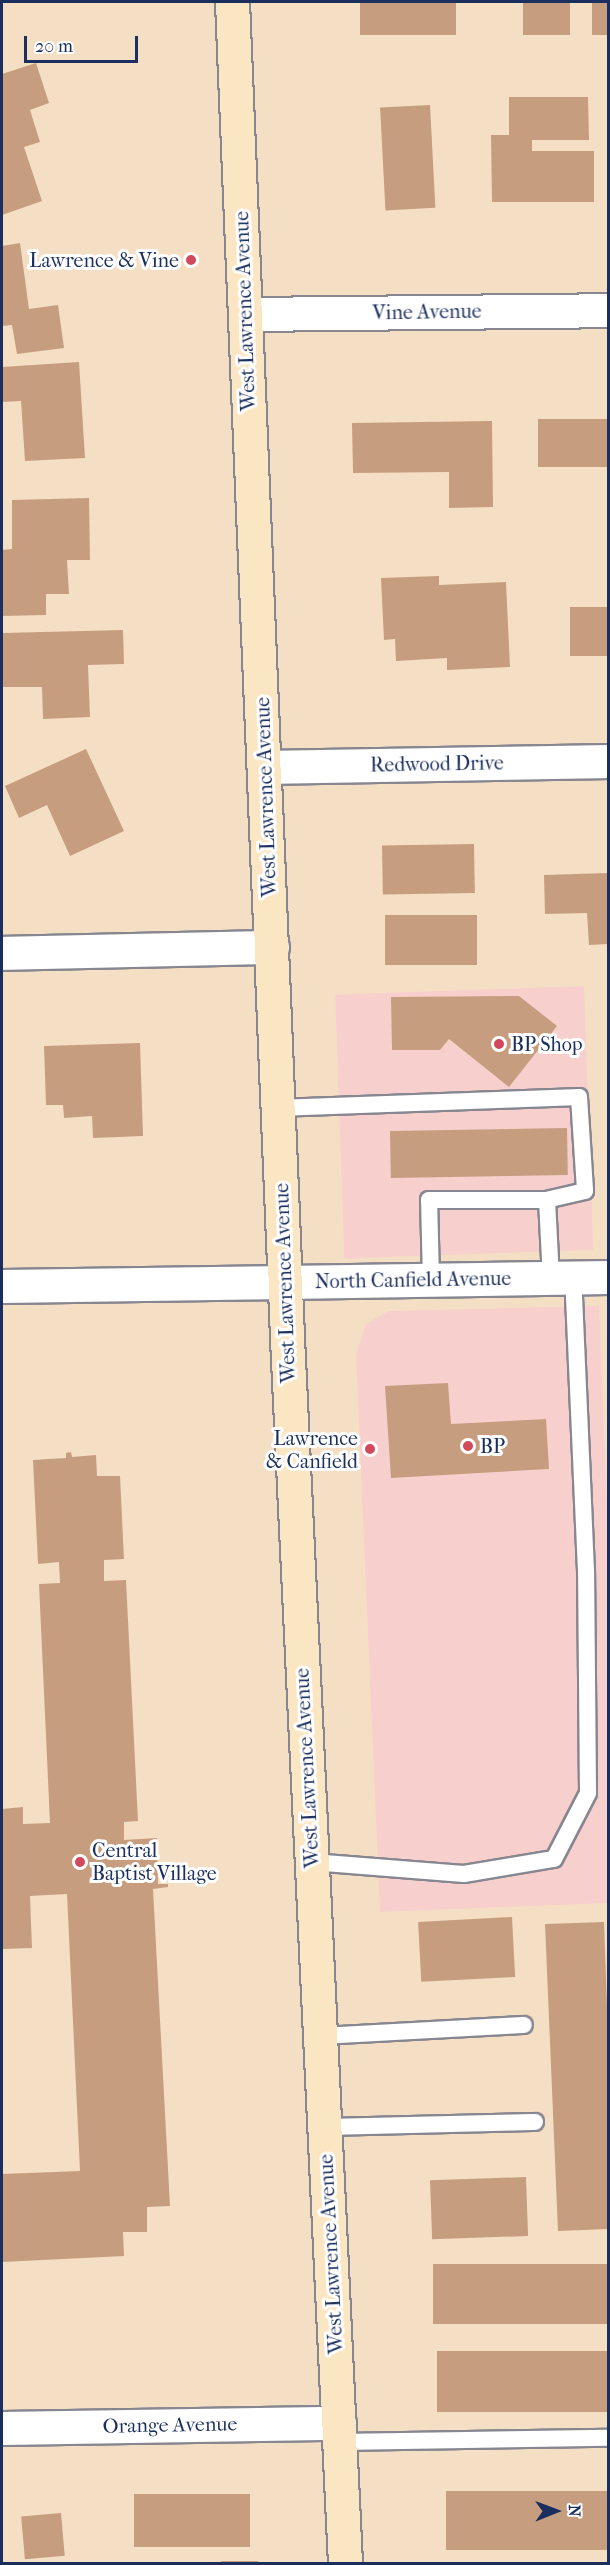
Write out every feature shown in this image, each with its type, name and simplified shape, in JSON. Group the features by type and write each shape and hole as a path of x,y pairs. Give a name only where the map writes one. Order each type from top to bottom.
{"main road":[{"name":"West Lawrence Avenue","path":"232,2 285,1282 345,2564"}],"street":[{"name":"Vine Avenue","path":"245,314 609,310"},
{"name":"Redwood Drive","path":"265,767 609,761"},
{"path":"2,953 272,947"},
{"name":"North Canfield Avenue","path":"2,1286 609,1277"},
{"name":"Orange Avenue","path":"2,2428 339,2433"}],"lane":[{"path":"278,1108 579,1098 585,1191 547,1200 429,1200 431,1280"},
{"path":"312,1862 464,1874 554,1859 588,1793 586,1572 562,1277 547,1200"},
{"path":"320,2036 524,2025"},
{"path":"325,2127 536,2122"},
{"path":"339,2433 609,2438"}],"shaded area":[{"path":"584,986 593,1250 344,1259 335,995"},
{"path":"599,1306 608,1533 608,1903 380,1912 356,1355 366,1324 389,1311"}],"building":[{"path":"360,2 456,2 456,35 360,35"},
{"path":"523,2 570,2 570,35 523,35"},
{"path":"592,2 608,2 608,35 592,35"},
{"path":"36,63 49,103 30,110 40,142 24,147 42,201 2,215 2,74"},
{"path":"509,97 588,97 589,140 532,140 532,151 594,151 594,202 492,202 491,135 509,135"},
{"path":"430,105 435,208 385,210 380,108"},
{"path":"20,243 29,309 58,305 64,348 17,354 12,325 2,326 2,246"},
{"path":"79,362 85,458 25,461 21,401 2,402 2,367"},
{"path":"538,419 608,419 608,467 538,467"},
{"path":"492,421 493,507 449,508 449,472 353,473 352,423"},
{"path":"89,498 90,560 67,560 69,594 46,594 46,615 2,616 2,550 12,549 12,500"},
{"path":"439,576 439,585 506,582 510,667 447,670 447,658 396,661 395,639 384,640 381,578"},
{"path":"570,607 608,607 608,656 570,656"},
{"path":"123,630 124,664 88,665 90,717 43,719 42,687 2,687 2,633"},
{"path":"86,749 124,831 70,856 47,805 19,818 5,786"},
{"path":"474,844 475,893 383,895 382,846"},
{"path":"608,873 608,944 589,945 587,913 545,914 544,875"},
{"path":"385,915 477,915 477,965 385,965"},
{"name":"BP Shop","path":"519,996 557,1026 509,1087 449,1039 440,1050 392,1050 391,997"},
{"path":"140,1043 143,1136 93,1138 92,1116 64,1118 63,1105 46,1105 44,1046"},
{"path":"567,1128 568,1175 391,1178 390,1131"},
{"name":"BP","path":"448,1383 451,1424 546,1419 549,1469 391,1478 385,1386"},
{"name":"Central Baptist Village","path":"71,1452 72,1457 96,1455 97,1476 120,1476 124,1559 104,1560 104,1581 126,1580 138,1821 124,1822 124,1840 157,1838 158,1884 168,1884 168,1887 153,1889 170,2206 147,2207 147,2232 123,2232 124,2256 2,2262 2,2174 80,2171 67,1894 30,1896 32,1948 2,1949 2,1809 23,1807 23,1824 50,1823 39,1584 60,1583 59,1562 38,1564 33,1460 66,1458 66,1453"},
{"path":"512,1917 515,1977 421,1982 418,1922"},
{"path":"604,1922 608,2034 608,2229 558,2231 545,1924"},
{"path":"526,2177 528,2236 432,2239 430,2180"},
{"path":"433,2264 608,2264 608,2324 433,2324"},
{"path":"437,2351 608,2351 608,2412 437,2412"},
{"path":"446,2491 608,2491 608,2550 446,2550"},
{"path":"134,2494 250,2494 250,2547 134,2547"},
{"path":"61,2513 65,2556 25,2559 21,2516"},
{"path":"221,2561 258,2561 258,2564 221,2564"}],"place":[{"name":"Lawrence & Vine","path":"191,260"},
{"name":"BP Shop","path":"499,1044"},
{"name":"BP","path":"468,1446"},
{"name":"Lawrence & Canfield","path":"370,1449"},
{"name":"Central Baptist Village","path":"80,1862"}]}
